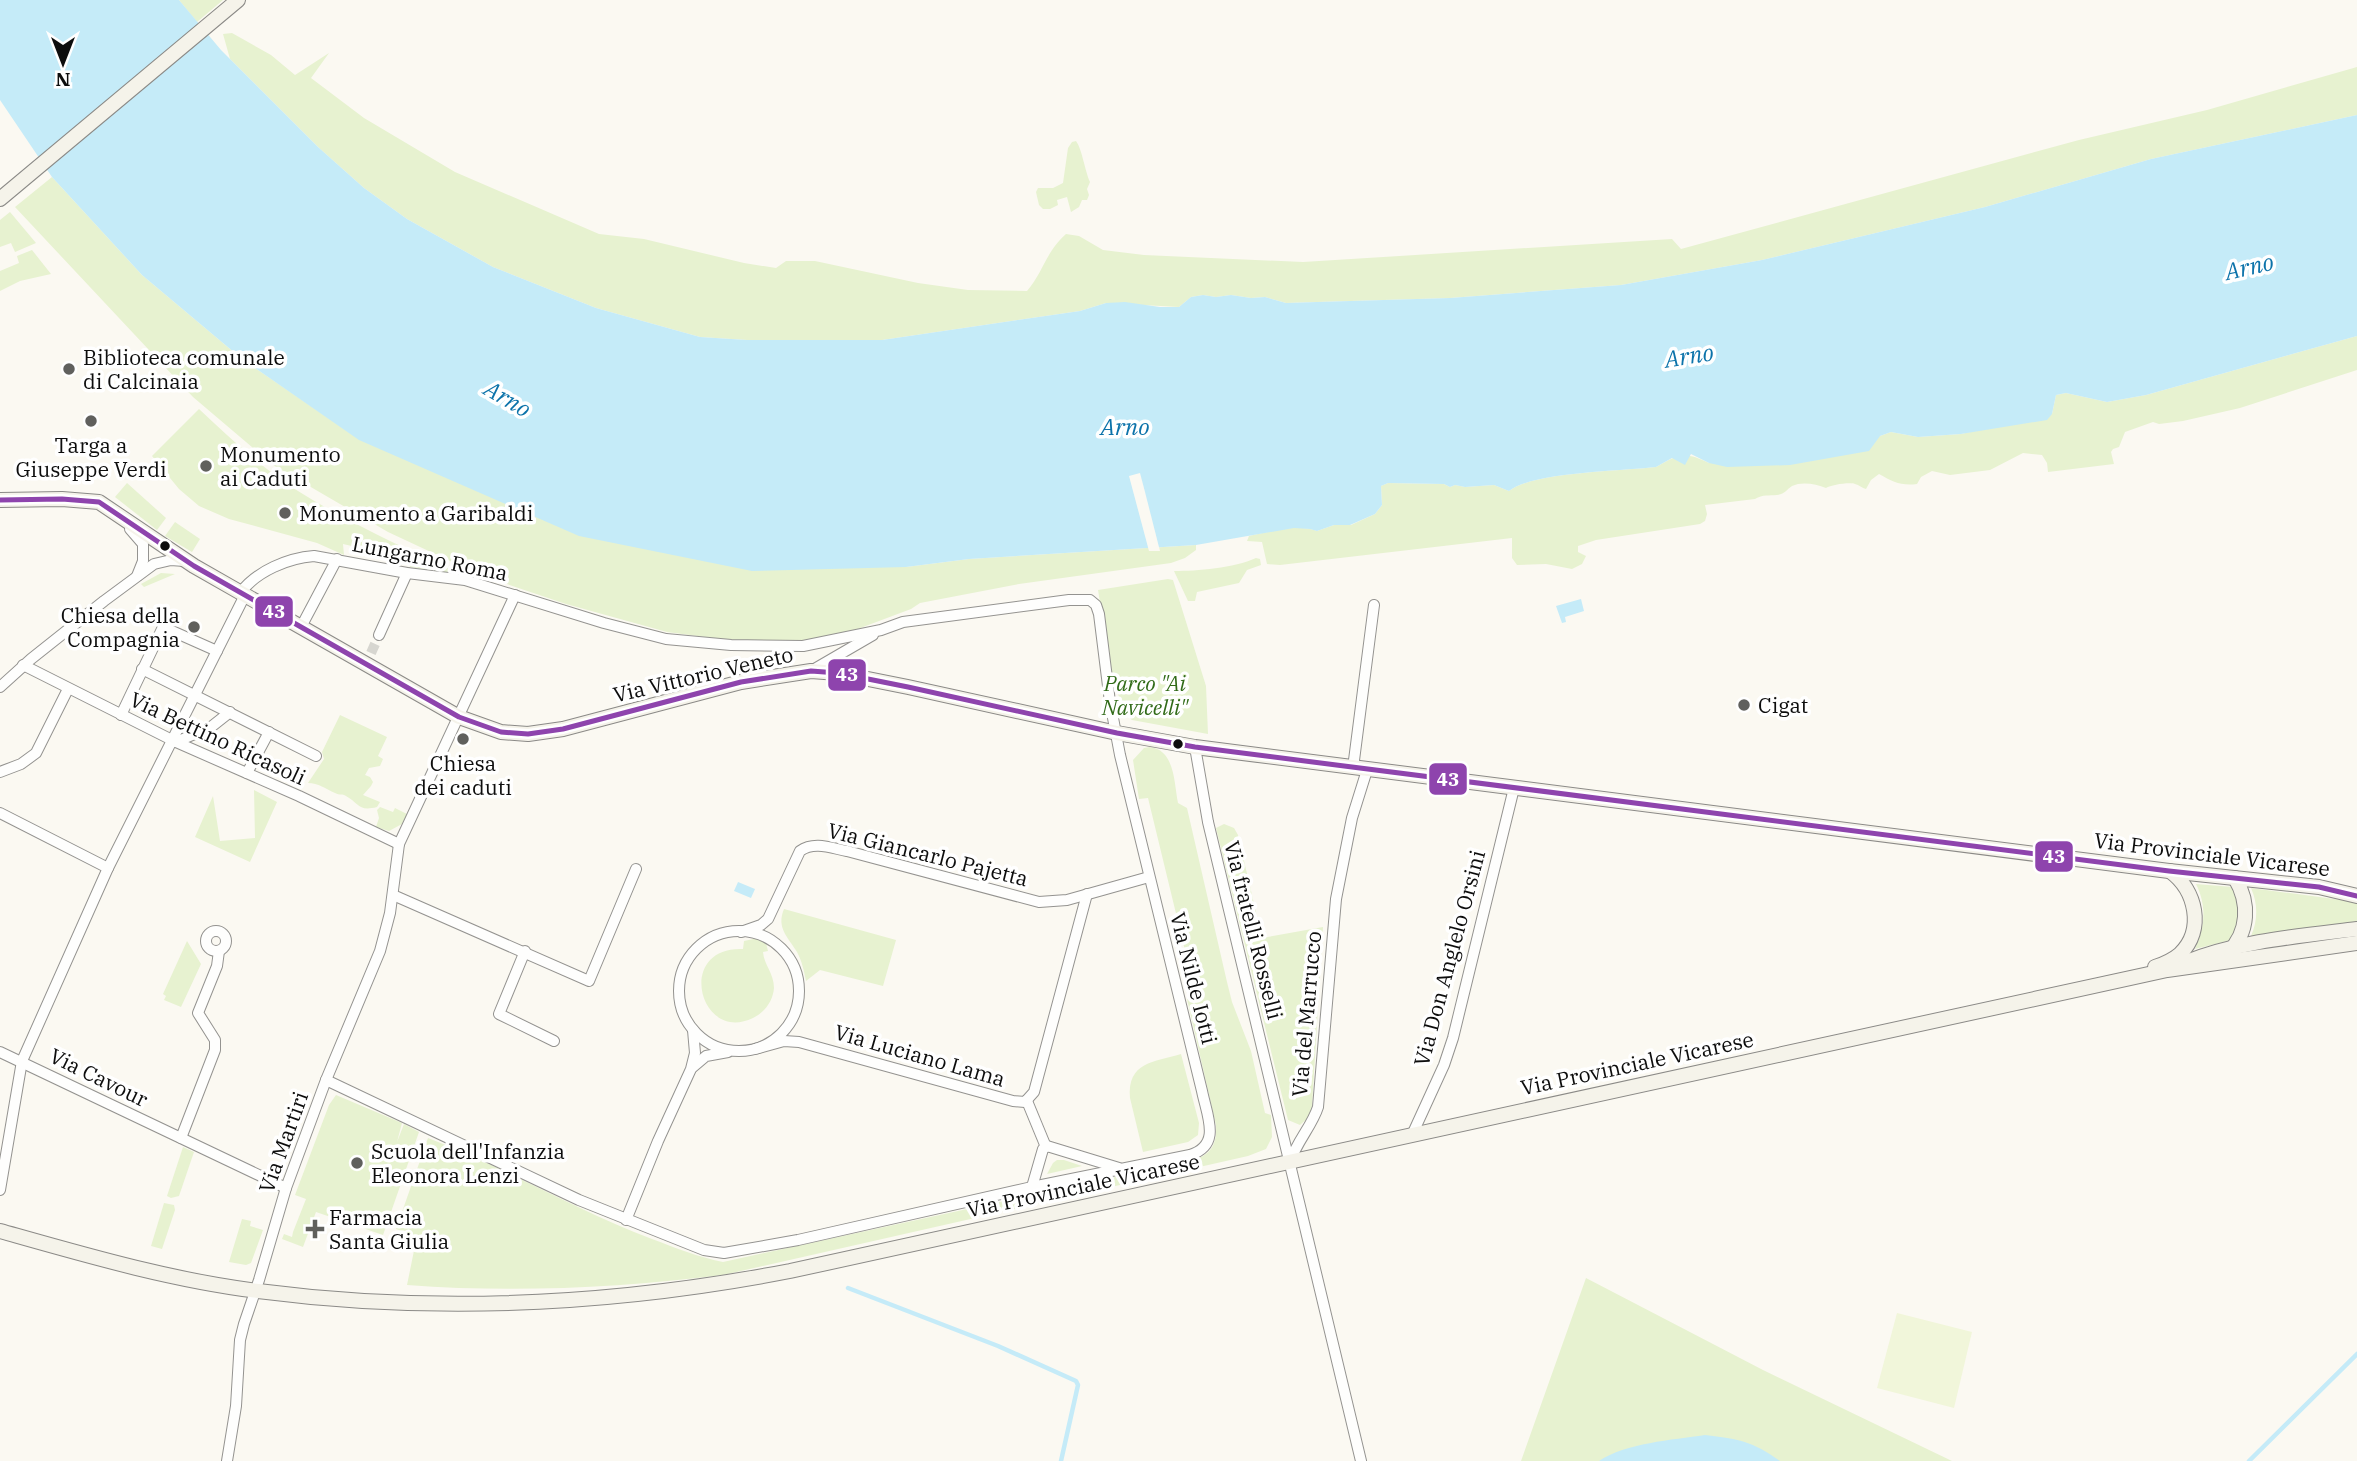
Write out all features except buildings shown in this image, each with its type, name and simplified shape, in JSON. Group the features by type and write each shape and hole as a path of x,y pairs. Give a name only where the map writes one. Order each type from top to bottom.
{"main road":[{"path":"0,199 238,0"},
{"name":"Via Vittorio Veneto","path":"0,500 93,500 187,561 301,627 368,658 459,716 508,734 546,731 741,682 811,671 838,673 908,687 1117,733"},
{"name":"Via Provinciale Vicarese","path":"1117,733 1195,747 1360,769 2169,871 2319,887 2357,896"},
{"path":"2128,978 2172,960 2190,939 2194,921 2191,897 2183,882 2169,871"},
{"path":"2206,965 2221,959 2232,949 2241,934 2246,918 2244,900 2235,878"},
{"path":"2319,887 2357,890"},
{"name":"Via Provinciale Vicarese","path":"2167,970 2205,954 2289,938 2357,929"},
{"name":"Via Provinciale Vicarese","path":"0,1231 147,1270 255,1291 350,1300 438,1304 558,1302 643,1295 716,1285 790,1270 2128,978 2357,943"}],"street":[{"path":"114,512 143,544 142,567 135,578"},
{"name":"Lungarno Roma","path":"243,594 258,576 300,557 337,559 407,573 465,580 604,623 666,639 700,643 803,646 881,630"},
{"path":"301,627 337,559"},
{"path":"0,687 104,601 154,565 187,561"},
{"path":"379,635 407,573"},
{"path":"0,1190 22,1061 108,868 174,741 243,594"},
{"name":"Via Martiri","path":"227,1461 236,1406 240,1340 286,1188 326,1080 380,951 393,895 398,844 515,595"},
{"name":"Via Nilde Iotti","path":"326,1080 522,1174 626,1220 704,1250 724,1254 1197,1153 1207,1145 1210,1136 1202,1091 1149,877 1110,702 1096,605 1090,600 1069,600 903,622 881,630"},
{"path":"1360,769 1374,605"},
{"path":"121,715 163,627 217,651"},
{"path":"811,671 881,630"},
{"name":"Via Bettino Ricasoli","path":"23,666 174,741 398,844"},
{"path":"142,669 316,756"},
{"path":"0,772 21,764 36,753 68,690"},
{"path":"174,741 211,727 230,712"},
{"path":"247,773 268,732"},
{"name":"Via fratelli Rosselli","path":"1195,747 1208,822 1290,1163"},
{"name":"Via del Marrucco","path":"1290,1163 1295,1146 1318,1107 1336,898 1360,769"},
{"name":"Via Don Anglelo Orsini","path":"1412,1135 1444,1065 1453,1038 1514,788"},
{"path":"0,813 108,868"},
{"name":"Via Giancarlo Pajetta","path":"741,932 761,925 768,919 800,851 814,845 1040,902 1087,894 1149,877"},
{"path":"393,895 589,981 636,869"},
{"name":"Via Luciano Lama","path":"755,1049 784,1041 799,1042 1013,1101 1027,1101 1034,1092 1087,894"},
{"path":"626,1220 691,1069 695,1043 679,994 685,964 696,949 726,933 741,932 762,937 777,946 792,964 798,983 796,1007 788,1025 776,1038 755,1049 706,1056 691,1069"},
{"path":"181,1138 215,1050 215,1040 198,1013 217,966 219,951"},
{"path":"525,951 499,1014 554,1041"},
{"path":"691,1027 711,1044 740,1051"},
{"name":"Via Cavour","path":"0,1052 286,1188"},
{"path":"1027,1101 1046,1147 1032,1187"},
{"name":"Via Nilde Iotti","path":"1046,1147 1122,1169"},
{"path":"1290,1163 1361,1461"}],"green space":[{"path":"179,0 223,0 197,22"},
{"path":"232,33 271,55 295,75 329,53 311,78 364,118 455,172 599,234 644,239 776,268 786,261 815,261 918,283 968,290 1027,291 1053,248 1066,234 1079,236 1103,250 1144,255 1303,262 1672,239 1681,249 2079,140 2207,110 2357,67 2357,115 2151,159 1985,207 1762,260 1621,285 1450,298 1286,303 1265,297 1203,295 1191,297 1179,307 1106,303 1080,311 882,340 747,340 700,337 596,308 493,267 407,219 364,188 318,147 230,59 223,34"},
{"path":"1076,141 1090,182 1087,200 1082,200 1079,207 1071,212 1067,197 1057,200 1058,205 1050,209 1043,209 1039,205 1036,192 1038,188 1053,188 1063,183 1068,148"},
{"path":"52,177 142,275 242,359 359,439 906,567 969,559 1196,545 1196,550 1171,563 1019,584 920,603 911,609 847,633 798,641 728,640 667,632 566,604 480,575 388,532 273,465 193,397 15,207"},
{"path":"10,212 36,243 15,252 11,243 0,247 0,220"},
{"path":"32,250 51,274 20,281 0,291 0,271 19,263 17,256"},
{"path":"2357,336 2357,370 2240,408 2183,421 2159,424 2153,422 2125,432 2119,447 2111,452 2114,464 2048,472 2042,455 2023,453 1990,470 1950,475 1932,471 1921,477 1917,484 1897,483 1879,474 1871,480 1866,489 1852,483 1826,488 1800,484 1780,494 1705,505 1707,514 1705,521 1700,524 1596,540 1578,546 1578,552 1586,556 1582,564 1572,569 1546,564 1517,565 1512,558 1512,538 1280,565 1267,564 1262,542 1247,541 1249,536 1283,529 1317,531 1334,525 1351,525 1375,514 1382,505 1381,486 1388,483 1444,484 1450,487 1494,485 1509,491 1537,480 1557,476 1656,467 1682,456 1709,463 1891,432 1918,437 1961,434 2052,414 2056,395 2066,393 2107,402 2146,395"},
{"path":"199,409 259,463 298,491 357,524 460,574 410,567 409,559 343,544 344,555 317,543 229,519 199,506 179,489 152,456"},
{"path":"127,483 166,518 157,530 115,497"},
{"path":"175,522 200,539 192,552 165,536"},
{"path":"1260,559 1261,565 1247,570 1239,583 1197,592 1195,601 1188,601 1174,571 1226,567"},
{"path":"161,573 175,574 144,587 141,584"},
{"name":"Parco \"Ai Navicelli\"","path":"1173,580 1206,686 1208,734 1132,720 1125,710 1114,679 1098,590"},
{"path":"340,715 387,737 378,756 383,759 380,766 369,768 365,775 373,782 363,795 380,802 377,807 362,808 345,795 308,783 324,759 322,752"},
{"path":"1144,748 1158,749 1169,761 1178,803 1187,808 1232,1002 1251,1051 1265,1113 1271,1115 1272,1137 1266,1149 1248,1156 723,1275 565,1288 486,1289 407,1285 417,1236 396,1229 428,1138 457,1149 623,1228 687,1252 723,1262 1194,1160 1205,1155 1216,1137 1216,1125 1187,999 1196,996 1148,798 1139,799 1133,760"},
{"path":"254,790 277,802 250,862 195,837 213,796 220,841 255,838"},
{"path":"380,807 393,812 395,808 407,814 402,824 389,831 376,827 379,818 377,810"},
{"path":"1224,824 1234,828 1238,835 1262,938 1323,927 1312,1106 1309,1117 1300,1125 1288,1120 1216,828"},
{"path":"2196,884 2233,887 2242,910 2231,940 2195,949 2203,916 2202,900"},
{"path":"2251,888 2357,902 2357,924 2251,936 2256,912"},
{"path":"784,909 896,940 883,986 820,970 806,981 799,955 782,927"},
{"path":"758,938 766,943 768,951 763,952 774,983 770,1002 753,1018 734,1022 719,1018 708,1007 702,992 702,976 708,962 722,952 743,949 744,941"},
{"path":"187,941 201,964 181,1007 164,1000 166,996 163,994"},
{"path":"1181,1054 1199,1123 1198,1135 1188,1142 1143,1152 1130,1098 1133,1077 1138,1070 1152,1062"},
{"name":"Scuola dell'Infanzia Eleonora Lenzi","path":"336,1095 402,1123 397,1142 404,1124 419,1132 383,1235 316,1212 303,1247 282,1239 284,1234 292,1237 306,1199 295,1195 329,1105"},
{"path":"183,1147 194,1152 179,1196 171,1198 167,1196"},
{"path":"1057,1160 1064,1160 1082,1166 1047,1174"},
{"path":"164,1203 174,1205 175,1210 162,1249 151,1246"},
{"path":"242,1219 251,1221 250,1226 263,1230 251,1263 246,1265 229,1262"},
{"path":"1586,1278 1763,1370 1952,1461 1521,1461"},
{"path":"1897,1313 1972,1332 1954,1408 1877,1388"}],"water":[{"name":"Arno","path":"0,0 179,0 221,50 318,147 364,188 407,219 493,267 596,308 700,337 747,340 882,340 1080,311 1106,303 1179,307 1191,297 1203,295 1265,297 1286,303 1450,298 1621,285 1762,260 1985,207 2151,159 2357,115 2357,336 2146,395 2107,402 2066,393 2056,395 2052,414 2047,420 1961,434 1918,437 1891,432 1880,436 1869,451 1790,465 1727,467 1709,463 1691,454 1685,465 1672,458 1656,467 1557,476 1521,485 1509,491 1494,485 1450,487 1444,484 1388,483 1381,486 1382,505 1375,514 1350,525 1334,525 1317,531 1294,528 1196,545 969,559 906,567 752,571 579,536 359,440 242,359 142,275 52,177 0,100"},
{"path":"1581,599 1584,611 1565,617 1566,622 1562,623 1556,606"},
{"path":"738,882 755,889 751,898 734,891"},
{"path":"1705,1435 1745,1442 1780,1461 1599,1461 1636,1446"}],"pier":[{"path":"1140,473 1160,551 1149,551 1129,476"}],"waterway":[{"path":"848,1288 998,1346 1076,1381 1078,1385 1061,1461"},
{"path":"2249,1461 2357,1354"}],"tunnel":[{"path":"371,653 379,635"}],"transit line":[{"name":"43","path":"0,500 62,499 99,502 194,566 459,717 501,732 528,734 563,729 741,682 811,671 838,673 1117,733 1195,747 2169,871 2319,887 2357,896"}],"place":[{"name":"Biblioteca comunale di Calcinaia","path":"69,369"},
{"name":"Targa a Giuseppe Verdi","path":"91,421"},
{"name":"Monumento ai Caduti","path":"206,466"},
{"name":"Monumento a Garibaldi","path":"285,513"},
{"name":"Chiesa della Compagnia","path":"194,627"},
{"name":"Cigat","path":"1744,705"},
{"name":"Chiesa dei caduti","path":"463,739"},
{"name":"Scuola dell'Infanzia Eleonora Lenzi","path":"357,1163"},
{"name":"Farmacia Santa Giulia","path":"315,1229"}]}
